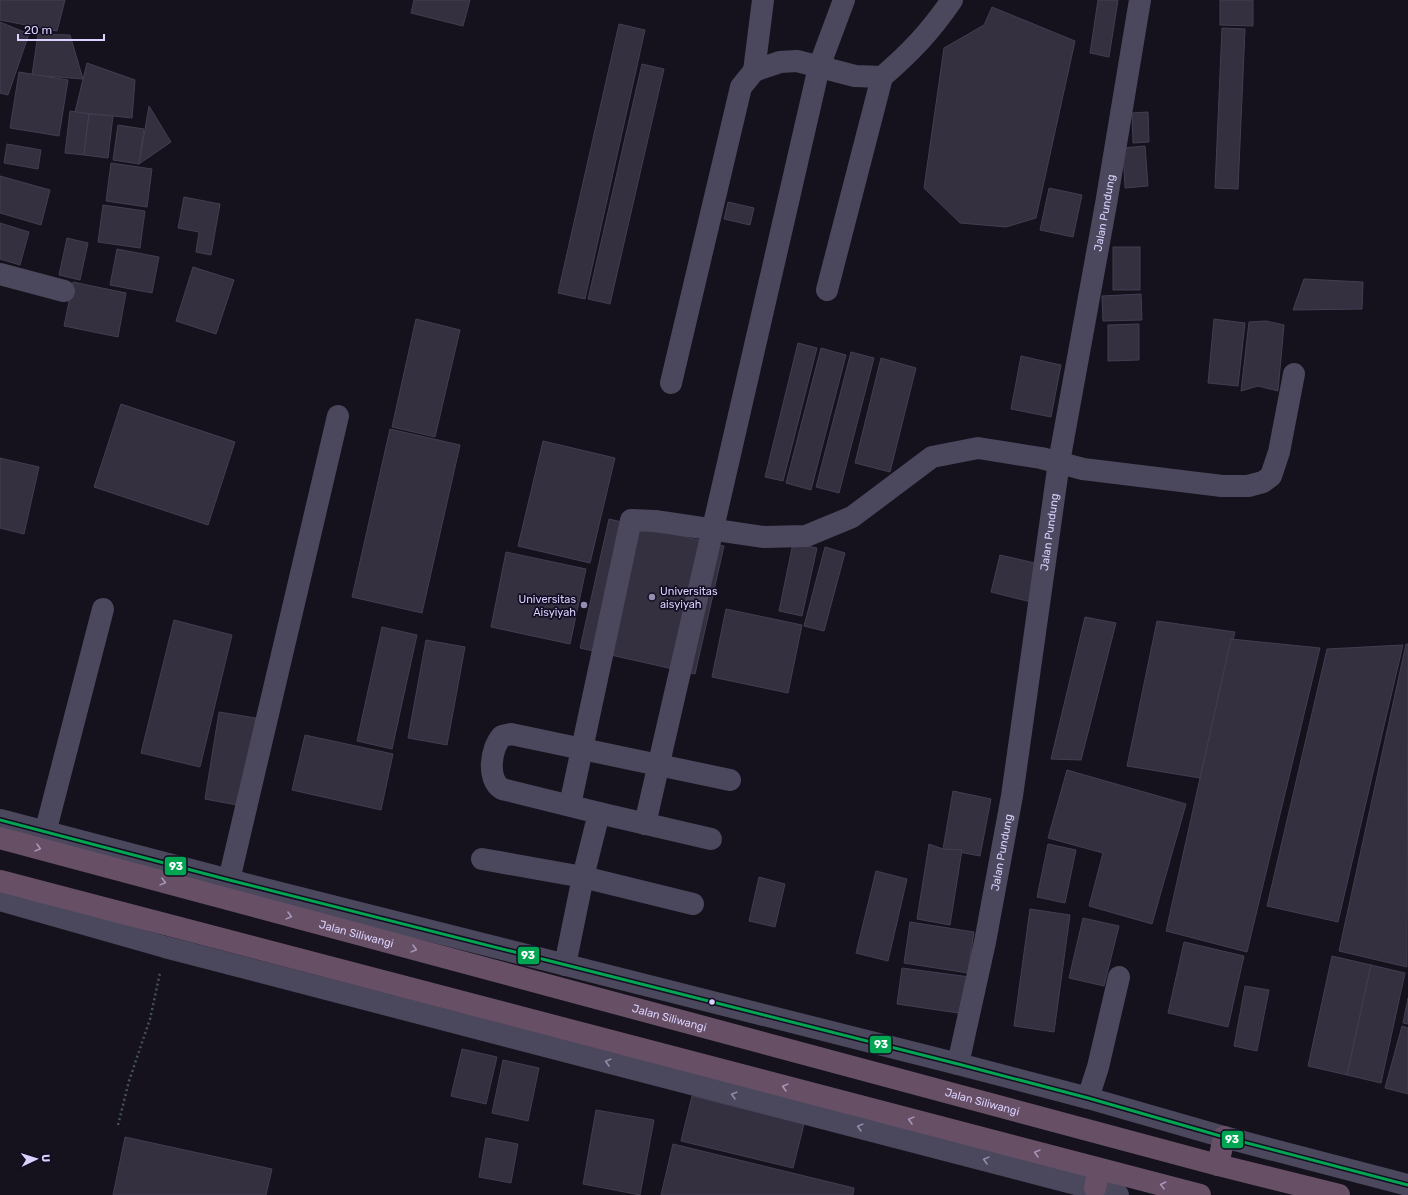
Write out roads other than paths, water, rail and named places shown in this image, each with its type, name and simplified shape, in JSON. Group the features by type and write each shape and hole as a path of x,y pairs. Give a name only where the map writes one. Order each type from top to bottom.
{"highway":[{"name":"Jalan Siliwangi","path":"0,838 1218,1164 1339,1195"},
{"path":"0,881 1097,1179 1200,1195"},
{"path":"1218,1164 1224,1137"}],"street":[{"path":"754,71 763,0"},
{"path":"645,824 819,67 844,0"},
{"path":"827,290 882,77 911,52 934,26 952,0"},
{"name":"Jalan Pundung","path":"958,1064 984,942 1012,796 1059,462 1106,204 1140,0"},
{"path":"671,383 741,87 754,71 780,62 797,61 855,76 882,77"},
{"path":"0,274 64,291"},
{"path":"570,805 631,520 655,520 764,537 806,536 852,517 932,457 978,448 1041,458 1083,469 1222,486 1248,486 1263,482 1271,476 1279,452 1294,374"},
{"path":"229,880 338,416"},
{"path":"45,833 103,609"},
{"path":"711,839 502,789 497,786 492,776 495,748 502,736 510,734 730,780"},
{"path":"565,966 583,877 599,813"},
{"path":"0,820 45,833 565,966 958,1064 1088,1098 1224,1137 1408,1184"},
{"path":"482,859 583,877 694,904"},
{"path":"0,900 165,947 1097,1179 1118,1195"},
{"path":"1088,1098 1098,1067 1119,977"}],"place":[{"name":"Universitas aisyiyah","path":"652,597"},
{"name":"Universitas Aisyiyah","path":"584,605"}]}
